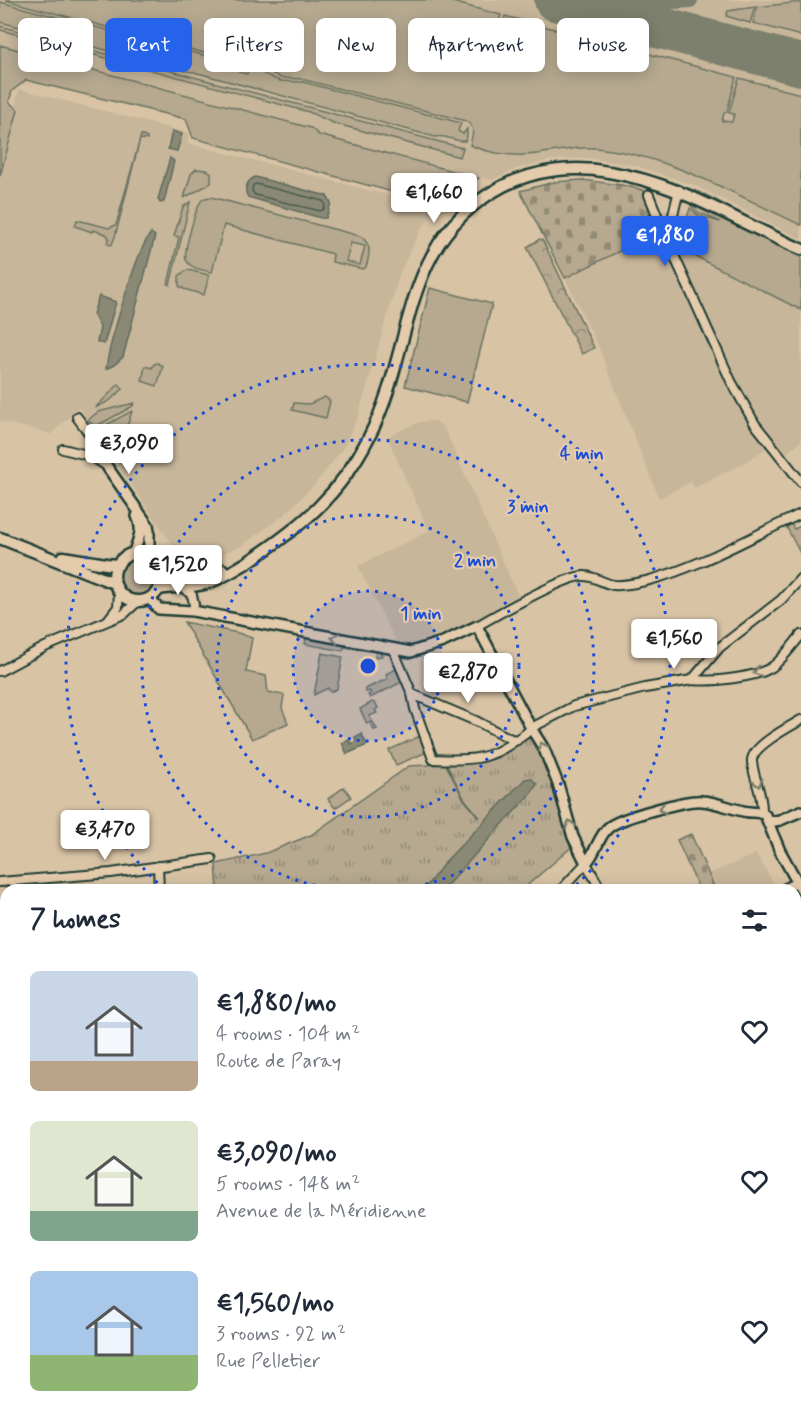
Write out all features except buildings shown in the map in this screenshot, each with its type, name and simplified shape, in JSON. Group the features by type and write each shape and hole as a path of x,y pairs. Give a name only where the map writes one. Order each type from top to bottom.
{"main road":[{"path":"0,538 117,587 127,599 138,601 155,593 181,586 206,584 228,574 283,539 314,513 335,490 374,427 385,400 415,293 434,250 466,210 507,184 529,176 560,170 584,169 609,172 679,190 801,251"},
{"path":"33,551 118,565"},
{"path":"117,587 114,573 118,565 122,560 134,554 149,557 159,567 183,575 201,576 217,573 246,562"},
{"path":"155,593 162,578 159,567"}],"street":[{"path":"667,240 679,190"},
{"path":"649,195 731,381 755,424 801,482"},
{"path":"77,417 88,435 97,444 108,468 148,525 149,557"},
{"path":"88,435 90,445 88,456"},
{"path":"63,449 101,461 108,468"},
{"path":"128,497 141,525 134,554"},
{"path":"155,593 153,603 159,609 192,610 411,652 443,642 562,582 582,576 614,585 644,581 673,572 749,540 801,514"},
{"path":"692,680 720,647 781,600 801,578"},
{"path":"181,586 192,595 194,604 192,610"},
{"path":"108,620 118,607 117,587"},
{"path":"0,671 45,647 124,614 138,601"},
{"path":"477,626 541,743 558,784 573,837 598,884"},
{"path":"393,649 412,694 433,759 474,760 490,756 527,734 531,728 574,706 645,688 692,680 739,677 770,669 801,635"},
{"path":"412,694 517,740"},
{"path":"800,884 780,851 769,822 762,813 763,800 752,754 801,720"},
{"path":"567,884 593,854 608,828 633,816 700,800 743,811 762,813"},
{"path":"769,822 801,811"},
{"path":"0,882 111,873 212,860"},
{"path":"158,866 159,884"}],"shaded area":[{"path":"0,0 801,0 801,239 696,186 633,165 588,158 552,160 519,168 492,180 318,134 310,127 93,70 93,18 18,18 18,50 0,45"},
{"path":"19,89 189,133 187,143 437,208 420,231 400,272 358,417 343,448 316,483 285,514 241,546 205,560 183,560 79,408 51,434 0,421 0,163"},
{"path":"658,232 673,245 801,310 801,441 784,455 774,443 744,463 694,488 691,482 659,498 598,346 565,278"},
{"path":"436,421 444,428 520,600 444,638 416,647 398,646 358,566 429,531 387,437 419,422"},
{"path":"756,854 774,884 714,884 709,874"}],"green space":[{"path":"5,0 445,0 501,15 500,18 408,18 408,72 545,72 545,27 557,30 557,72 649,72 649,54 736,77 727,112 724,113 722,121 732,122 734,114 729,113 739,78 801,94 801,225 702,178 650,159 596,148 574,148 520,155 486,151 470,145 473,129 466,121 301,79 281,78 269,72 304,72 304,18 204,18 204,53 192,50 192,18 105,18 105,27 93,23 93,18 73,18"},
{"path":"0,2 61,18 18,18 18,27 0,22"},
{"path":"801,2 801,36 753,23 757,7"},
{"path":"755,7 750,23 726,16 728,11"},
{"path":"0,26 18,31 18,35 0,30"},
{"path":"93,26 105,29 105,50 93,47"},
{"path":"0,45 18,50 18,72 93,72 93,70 311,128 319,135 479,178 455,195 436,200 415,198 193,138 186,119 26,80 12,91 9,102 18,110 0,176"},
{"path":"93,51 105,54 105,58 93,55"},
{"path":"192,52 204,55 204,72 247,74 247,72 259,72 280,81 303,82 461,123 458,131 463,134 467,129 467,136 465,141 442,136 435,137 192,72"},
{"path":"158,72 175,72 463,148 460,157 333,123 309,112"},
{"path":"141,135 147,140 140,139 115,237 110,245 107,243 109,238 106,234 75,226 77,220 109,228 116,225"},
{"path":"572,164 605,166 638,172 701,193 700,195 646,176 539,170 456,216 454,215 480,194 508,179 539,169"},
{"path":"196,169 207,170 211,173 211,183 184,198 191,174"},
{"path":"582,180 643,190 650,207 647,211 650,216 652,215 658,232 565,278 520,191 554,182"},
{"path":"704,194 801,244 801,247 703,196"},
{"path":"211,197 360,236 367,242 369,250 366,267 363,269 332,262 333,254 224,225 212,272 194,267 186,260 188,240 199,204 204,198","holes":["351,243 365,246 360,265 346,261"]},
{"path":"190,202 170,285 168,284 179,237 174,236 183,207"},
{"path":"699,203 801,256 801,310 673,245 683,244 684,228 690,208 699,216 698,218 703,217 720,222 701,215 691,206"},
{"path":"540,239 543,241 594,348 582,354 527,247"},
{"path":"188,270 209,275 204,295 179,286 179,276"},
{"path":"430,288 492,304 467,402 405,386"},
{"path":"158,363 163,366 157,386 142,381 145,366 152,368"},
{"path":"119,384 123,389 109,401 95,408"},
{"path":"325,397 330,401 326,418 292,410 294,403 309,404"},
{"path":"134,403 133,406 95,427 88,420 98,412"},
{"path":"132,411 127,427 112,438 111,442 110,435 104,427 108,428 106,425"},
{"path":"790,522 794,529 801,526 801,555 785,524"},
{"path":"138,559 151,565 157,578 151,591 138,597 125,591 119,578 125,565"},
{"path":"184,622 252,638 246,672 266,676 268,692 284,695 282,708 288,723 252,739"},
{"path":"306,638 380,651 382,656 375,657 376,652 344,647 343,651 305,644"},
{"path":"322,653 343,657 337,689 330,692 328,688 314,695"},
{"path":"396,669 402,682 370,698 368,695 370,691 366,692 365,689 387,679 386,674"},
{"path":"372,702 378,708 375,710 377,713 369,716 377,729 374,730 370,722 367,724 360,709"},
{"path":"420,736 427,752 396,765 389,750"},
{"path":"529,738 533,739 575,844 529,884 218,884 216,864 266,853 311,835 409,766 484,762"},
{"path":"344,787 351,797 335,808 328,799"},
{"path":"691,834 713,884 697,884 677,840"}],"water":[{"path":"172,131 182,134 177,151 168,149"},
{"path":"170,158 174,161 164,202 160,203 158,199"},
{"path":"255,177 327,196 331,203 326,218 248,197 247,186"},
{"path":"151,233 155,236 123,357 106,369 124,298 138,257"},
{"path":"99,296 116,302 104,344 97,342 100,327 93,314"},
{"path":"362,734 367,745 347,754 342,743 349,740 351,744 356,741 355,737"},
{"path":"531,778 537,784 532,792 451,881 448,884 428,884 446,861 525,779"}],"waterway":[{"path":"447,766 464,799 479,817"}],"taxiway":[{"path":"581,0 608,2 690,0"}],"runway":[{"path":"555,0 801,65"}]}
